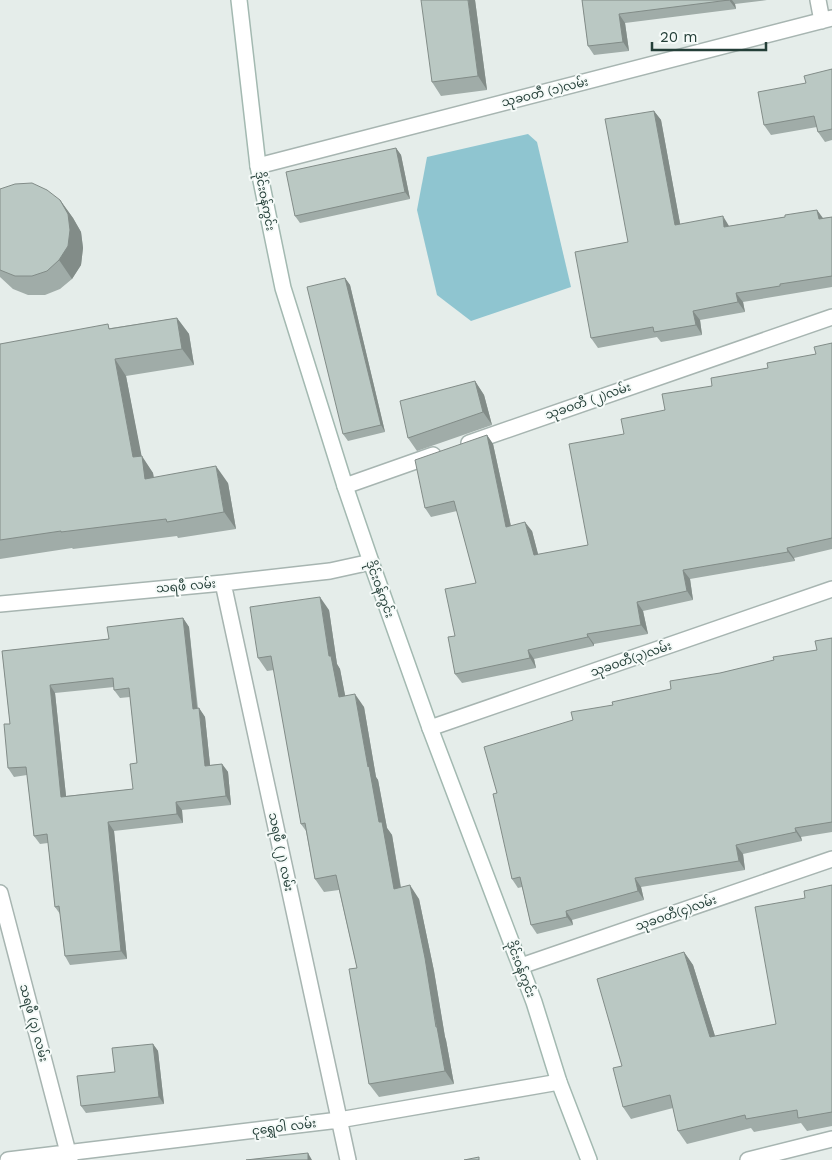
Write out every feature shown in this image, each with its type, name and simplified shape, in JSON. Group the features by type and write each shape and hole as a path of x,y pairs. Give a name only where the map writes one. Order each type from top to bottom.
{"street":[{"name":"ဒိုင်းဝန်ကွင်း","path":"239,0 258,166 283,288 344,486 430,728 521,966 588,1160"},
{"path":"818,0 827,19"},
{"name":"သုခဝတီ (၁)လမ်း","path":"258,166 827,19"},
{"name":"သုခဝတီ (၂)လမ်း","path":"344,486 832,317"},
{"name":"သရဖီ လမ်း","path":"0,604 330,571 371,562"},
{"name":"သရဖီ (၂) လမ်း","path":"223,583 348,1160"},
{"name":"သုခဝတီ(၃)လမ်း","path":"430,728 832,589"},
{"name":"သုခဝတီ(၄)လမ်း","path":"521,966 832,859"},
{"name":"သရဖီ (၃) လမ်း","path":"0,893 69,1156"},
{"name":"ငုရွှေဝါ လမ်း","path":"8,1160 69,1156 339,1120 560,1082"},
{"path":"748,1160 832,1139"}],"water":[{"path":"528,134 537,142 571,287 471,321 437,295 417,210 427,157"}],"building":[{"path":"421,0 468,0 478,76 432,82"},
{"path":"582,0 729,0 619,14 623,42 588,46"},
{"path":"832,69 832,129 818,132 814,116 764,125 758,92 806,83 804,76"},
{"path":"654,111 675,225 723,216 724,227 817,210 819,219 832,217 832,276 736,293 738,302 693,311 696,325 654,332 653,327 591,338 575,252 628,242 605,119"},
{"path":"396,148 405,192 295,216 286,172"},
{"path":"32,183 47,190 60,200 68,214 70,230 68,246 59,260 47,271 32,276 15,276 0,270 0,189 15,184"},
{"path":"345,278 381,425 343,434 307,287"},
{"path":"177,318 182,349 115,359 133,457 142,456 145,479 216,466 224,512 167,522 166,519 0,540 0,344 108,324 109,329"},
{"path":"832,343 832,538 787,548 788,552 683,570 687,591 637,602 641,625 587,634 588,637 528,650 530,658 455,674 448,637 455,636 445,589 476,583 454,501 425,508 415,460 487,435 506,527 525,522 534,555 588,545 569,444 624,434 621,419 665,410 662,394 712,386 711,378 768,368 767,363 816,354 814,347"},
{"path":"475,381 483,412 408,438 400,401"},
{"path":"320,597 329,656 331,656 339,697 355,694 379,822 382,822 394,889 410,885 445,1071 369,1084 349,969 357,968 336,875 315,879 305,823 301,824 271,656 258,658 250,607"},
{"path":"183,618 193,709 199,708 205,766 222,764 226,796 176,802 177,814 108,822 121,951 65,956 59,906 55,907 47,834 34,836 26,767 8,768 4,724 10,724 2,651 109,639 107,627","holes":["113,678 114,690 129,688 137,763 130,764 133,789 61,797 50,685"]},
{"path":"832,638 832,822 795,828 796,832 736,845 739,861 635,878 638,891 566,911 567,917 531,925 520,877 512,879 493,794 497,793 484,747 573,720 571,712 613,705 612,702 671,689 670,681 720,673 774,660 773,657 817,650 815,641"},
{"path":"832,885 832,1112 798,1118 797,1110 746,1119 745,1115 678,1131 670,1095 623,1107 613,1068 622,1066 597,979 684,952 710,1037 776,1024 755,907 805,898 804,891"},
{"path":"153,1044 159,1097 81,1106 77,1076 115,1072 112,1048"},
{"path":"308,1153 308,1160 246,1160"},
{"path":"479,1157 479,1160 464,1160"}]}
